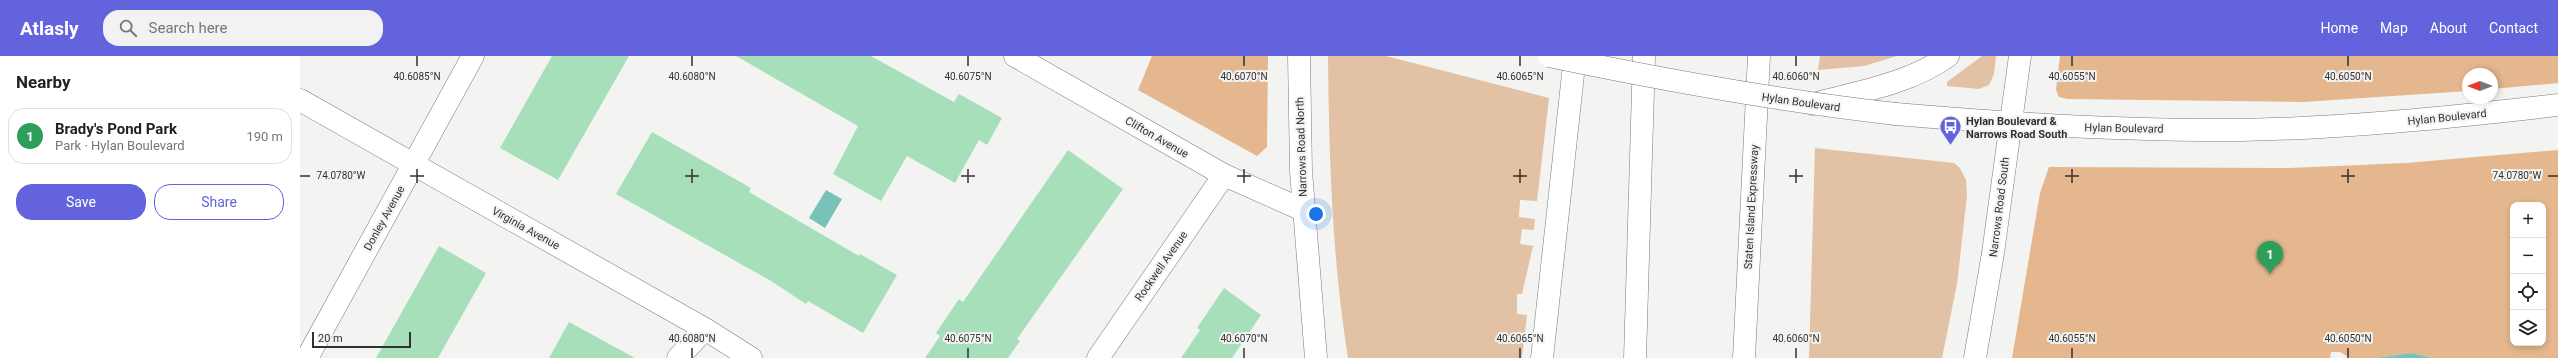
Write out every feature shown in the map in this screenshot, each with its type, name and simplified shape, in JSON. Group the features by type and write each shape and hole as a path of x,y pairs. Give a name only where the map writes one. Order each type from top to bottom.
{"main road":[{"name":"Donley Avenue","path":"307,358 473,56"},
{"name":"Clifton Avenue","path":"1015,56 1224,175 1303,210"},
{"name":"Narrows Road North","path":"1299,56 1303,210 1316,358"},
{"name":"Hylan Boulevard","path":"1549,56 1664,80 1811,104 1896,114 2010,124 2122,129 2243,130 2368,124 2558,105"},
{"path":"1542,358 1575,56"},
{"path":"1635,358 1644,56"},
{"name":"Staten Island Expressway","path":"1744,358 1759,56"},
{"path":"1811,104 1896,82 1920,73 1948,56"},
{"name":"Narrows Road South","path":"1975,358 1993,253 2020,56"},
{"name":"Virginia Avenue","path":"300,100 705,329 751,358"},
{"name":"Rockwell Avenue","path":"1098,358 1224,175"},
{"path":"678,358 705,329"}],"shaded area":[{"path":"1152,56 1268,56 1267,147 1257,156 1138,90"},
{"path":"1328,56 1386,56 1549,98 1537,201 1520,200 1519,217 1535,219 1534,230 1522,229 1520,244 1533,246 1522,294 1517,294 1517,314 1527,315 1522,358 1348,358 1338,283 1332,207"},
{"path":"1820,56 1897,56 1864,66 1818,70"},
{"path":"1982,56 1996,56 1994,74 1989,85 1979,89 1947,86 1947,82"},
{"path":"2060,56 2558,56 2558,83 2498,88 2498,68 2462,68 2462,91 2303,102 2067,99 2059,97 2056,90"},
{"path":"1815,148 1954,163 1960,168 1966,180 1967,196 1957,284 1942,358 1809,358"},
{"path":"2558,150 2558,358 2433,358 2411,353 2376,358 2350,358 2340,352 2331,352 2330,358 2012,358 2040,193 2049,167 2289,168 2406,163"}],"water":[{"path":"826,190 842,199 825,228 809,218"},
{"path":"2411,353 2433,358 2376,358"}],"building":[{"path":"552,56 629,56 558,180 500,148"},
{"path":"736,56 871,56 954,102 959,94 1002,118 987,145 979,140 955,183 907,156 881,201 833,174 858,126"},
{"path":"652,132 751,188 749,192 859,256 860,254 897,275 863,333 808,301 806,304 771,281 616,194"},
{"path":"1068,150 1123,189 1017,339 1020,341 1008,358 925,358 940,336 936,333 959,299 963,302"},
{"path":"439,246 486,273 438,358 376,358"},
{"path":"1224,288 1261,315 1232,358 1181,358 1200,330 1197,328"},
{"path":"569,322 635,358 549,358"}],"place":[{"name":"Hylan Boulevard & Narrows Road South","path":"1950,146"},
{"name":"Brady's Pond Park","path":"2270,274"}]}
